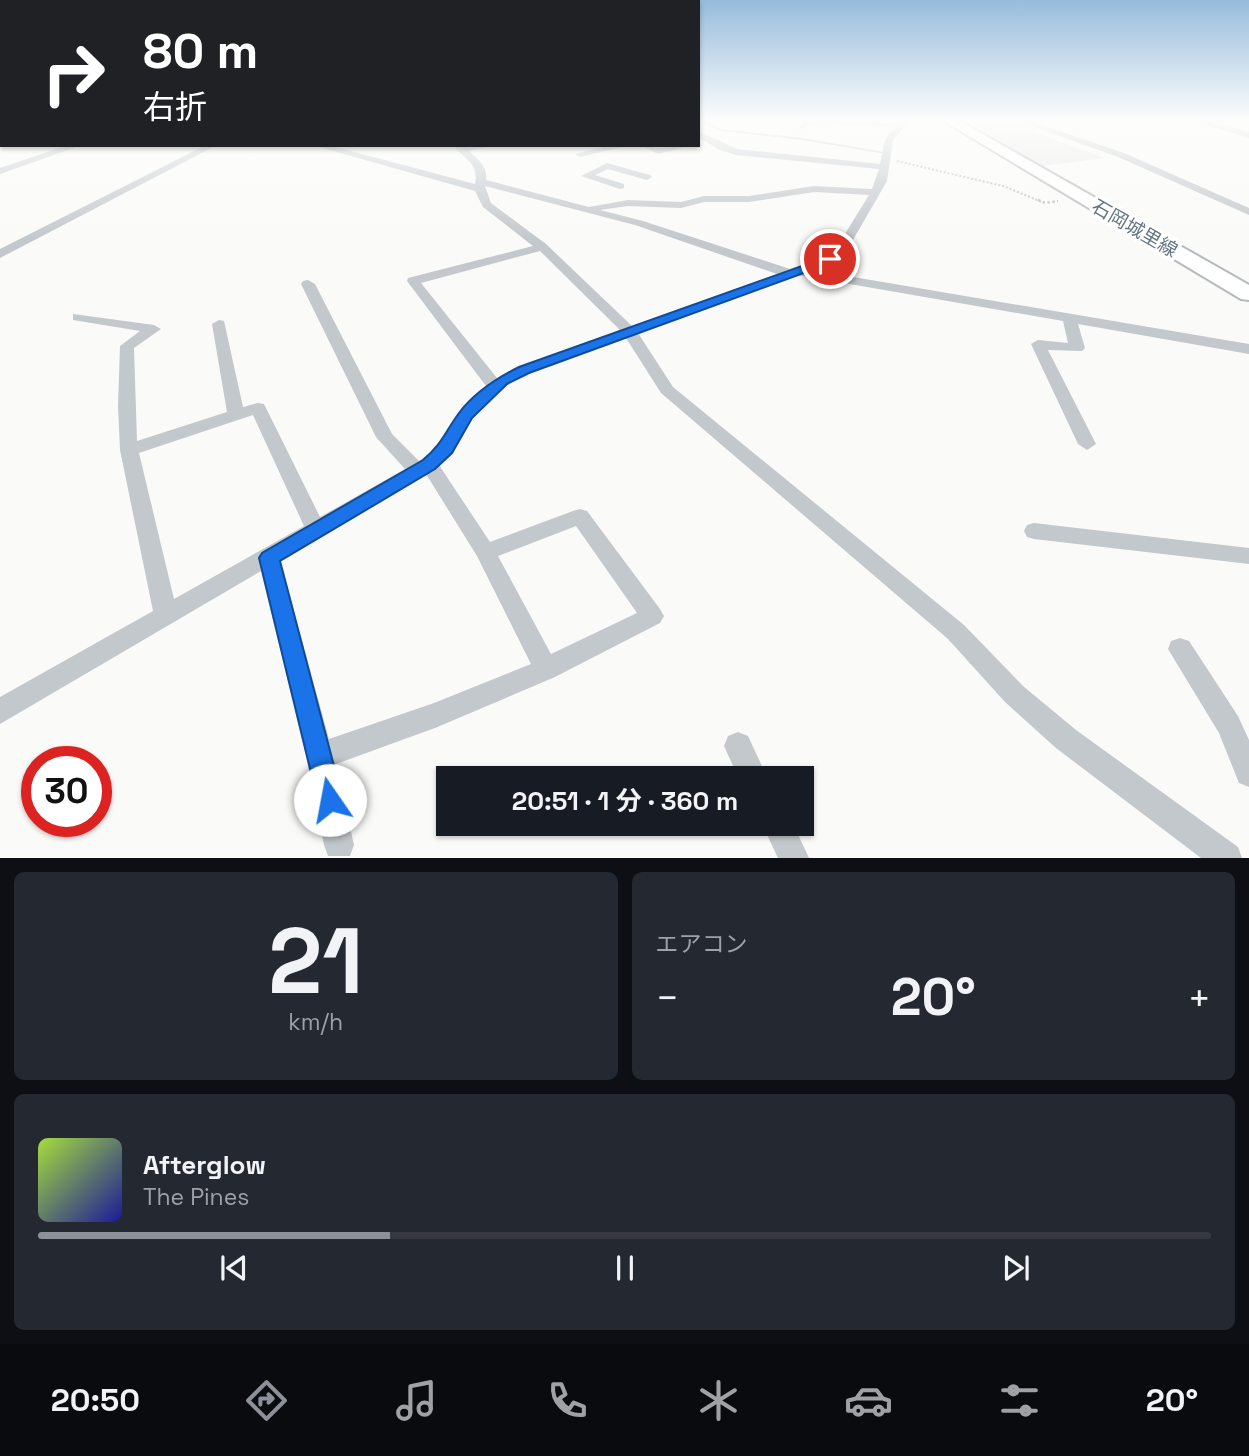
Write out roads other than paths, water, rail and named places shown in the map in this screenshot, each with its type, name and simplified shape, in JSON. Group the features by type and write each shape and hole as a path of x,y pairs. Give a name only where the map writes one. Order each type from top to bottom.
{"main road":[{"name":"石岡城里線","path":"1018,160 1249,294"}],"street":[{"path":"0,171 33,160"},
{"path":"0,254 187,160"},
{"path":"377,160 639,222 794,273 1249,349"},
{"path":"472,160 479,166 480,186 487,205 542,247 603,303 630,332 667,390 956,632 1014,694 1066,739 1227,858"},
{"path":"590,160 603,168"},
{"path":"0,711 424,468 446,450 466,415 494,386 524,370 794,273 840,252 882,181 886,160"},
{"path":"1132,160 1249,212"},
{"path":"620,186 586,176 607,166 647,177"},
{"path":"580,209 628,203 681,205 704,200 749,199 814,189 875,192"},
{"path":"494,386 413,281 542,247"},
{"path":"307,284 385,437 424,468 485,552 546,669"},
{"path":"78,317 154,329 127,346 126,406 129,450 166,616"},
{"path":"1070,319 1077,348 1038,344 1087,444"},
{"path":"219,324 236,414"},
{"path":"129,450 258,408 316,530"},
{"path":"320,756 435,715 546,669 652,616 580,516 485,552"},
{"path":"1034,531 1249,556"},
{"path":"269,558 320,756 339,845"},
{"path":"1180,649 1229,726 1249,773"},
{"path":"738,747 748,766"},
{"path":"783,836 794,858"}]}
